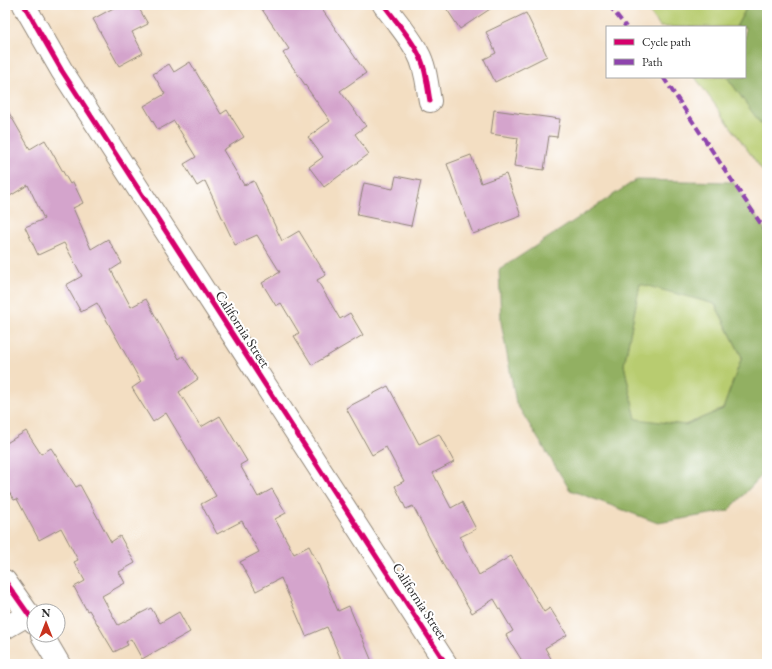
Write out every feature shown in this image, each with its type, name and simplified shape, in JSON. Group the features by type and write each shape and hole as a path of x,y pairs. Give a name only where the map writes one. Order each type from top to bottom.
{"street":[{"name":"California Street","path":"24,5 62,71 446,664"},
{"path":"384,5 419,54 425,74 430,101"},
{"path":"5,581 26,611"},
{"path":"5,628 26,620"},
{"path":"47,643 59,664"}],"green space":[{"path":"644,5 748,5 737,26 659,26"},
{"path":"748,5 767,5 767,122 760,123 728,78 746,78 746,26 737,26"},
{"path":"696,78 728,78 760,122 767,122 767,177"},
{"path":"636,180 733,182 767,233 767,470 728,511 658,523 570,490 516,403 501,322 499,270","holes":["640,284 715,304 742,357 723,409 685,425 636,419 624,365"]},
{"path":"640,283 715,304 742,357 723,409 685,425 636,420 624,365"}],"building":[{"path":"119,5 137,5 148,24 132,32 143,53 119,66 93,19"},
{"path":"259,5 319,5 366,73 340,91 366,126 355,134 369,154 324,187 309,167 323,157 308,137 330,121 283,53 289,49"},
{"path":"444,5 496,5 460,29"},
{"path":"526,13 547,56 495,82 484,59 496,53 486,32"},
{"path":"190,62 221,114 227,110 244,137 223,150 244,185 254,181 282,241 299,231 326,275 317,280 340,319 350,313 363,335 312,365 294,336 299,333 281,303 276,306 262,283 280,272 257,235 235,245 205,181 197,186 184,164 196,157 174,121 158,130 144,106 165,94 153,74 169,64 174,72"},
{"path":"5,106 30,149 45,140 70,184 73,182 83,203 73,208 91,249 108,239 122,263 111,270 131,307 146,299 179,359 183,356 198,379 179,392 201,427 220,416 247,461 240,465 258,497 272,489 286,513 275,519 294,554 309,546 338,611 349,606 373,664 343,664 327,627 306,636 281,578 256,591 240,562 259,552 242,521 217,534 201,504 216,496 166,413 153,422 132,388 141,382 97,303 81,312 66,285 82,276 64,243 38,255 25,227 44,219 28,185 5,199"},
{"path":"494,110 560,119 557,137 549,136 544,170 514,166 518,138 491,134"},
{"path":"471,155 481,183 506,174 521,216 473,234 447,164"},
{"path":"396,176 421,181 411,226 357,215 364,183 393,189"},
{"path":"388,386 419,444 439,434 454,462 433,473 451,508 462,502 476,529 460,537 479,575 511,556 544,612 550,608 567,635 545,648 554,664 524,664 506,635 513,631 494,599 472,613 446,570 413,506 406,509 395,486 404,481 386,447 372,455 346,408"},
{"path":"26,431 41,454 51,448 76,487 80,485 111,542 120,536 135,563 119,572 125,583 102,596 118,625 151,608 160,623 179,612 190,632 142,659 131,639 126,642 128,645 114,652 89,610 87,611 74,587 85,581 74,562 78,560 61,528 39,540 17,499 14,500 5,486 5,444"}],"marked path":[{"path":"609,5 625,26"},
{"path":"664,78 767,233"}],"cycle path":[{"path":"24,5 62,71 446,664"},
{"path":"384,5 411,41 421,58 426,76 430,101"},
{"path":"5,581 26,611"}]}
